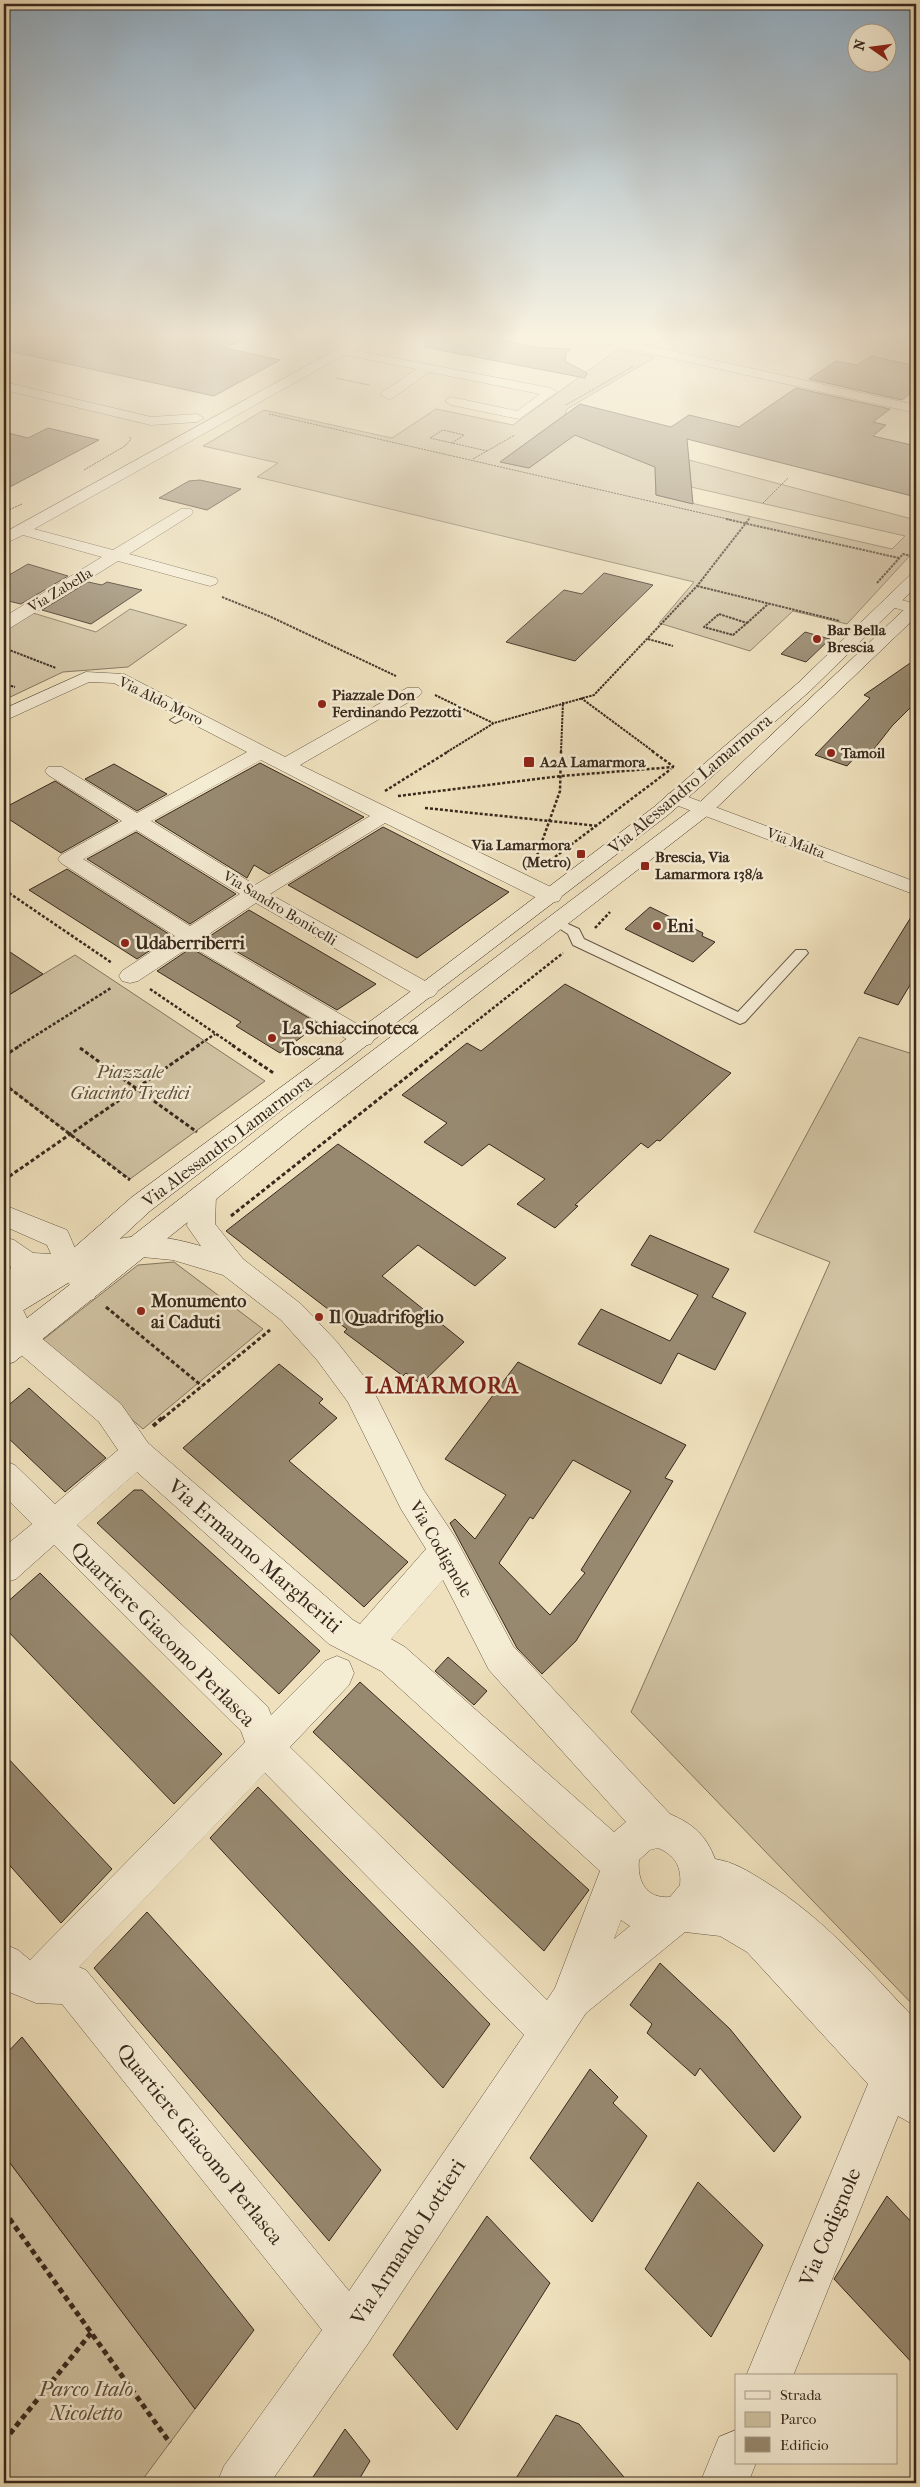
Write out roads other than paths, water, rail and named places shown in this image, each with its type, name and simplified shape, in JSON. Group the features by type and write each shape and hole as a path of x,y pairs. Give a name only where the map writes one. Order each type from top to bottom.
{"street":[{"path":"4,524 142,452"},
{"path":"4,539 144,462 156,452"},
{"name":"Via Zabella","path":"4,624 186,512"},
{"name":"Via Zabella","path":"22,530 210,580"},
{"name":"Via Alessandro Lamarmora","path":"5,1306 85,1287 141,1204 426,992 675,798 804,687 916,578"},
{"path":"892,602 916,609"},
{"name":"Via Alessandro Lamarmora","path":"17,1350 85,1287 704,809 916,609"},
{"name":"Via Aldo Moro","path":"4,716 86,677 118,678 181,717 363,800 386,815 527,878 551,896"},
{"path":"285,765 416,688"},
{"path":"261,752 68,859 190,936 364,1038"},
{"name":"Via Sandro Bonicelli","path":"55,771 255,894 426,992"},
{"name":"Via Malta","path":"675,798 916,889"},
{"path":"130,976 255,894 386,815"},
{"name":"Via Codignole","path":"203,1195 202,1226 233,1267 291,1312 327,1351 359,1394 412,1499 443,1548 501,1658 658,1829"},
{"path":"4,1216 57,1238 85,1287"},
{"name":"Via Codignole","path":"139,1247 195,1254 233,1267"},
{"path":"5,1306 15,1256 85,1287"},
{"name":"Via Ermanno Margheriti","path":"5,1306 17,1350 110,1413 134,1448 341,1632 393,1659 619,1868"},
{"path":"4,1568 53,1525 134,1448"},
{"name":"Quartiere Giacomo Perlasca","path":"4,1476 255,1720 265,1748 560,2014"},
{"path":"364,1644 436,1565 443,1548"},
{"name":"Quartiere Giacomo Perlasca","path":"20,1974 265,1748 337,1673"},
{"path":"678,1915 692,1903 699,1891 701,1876 698,1862 692,1849 676,1835 658,1829 644,1831 632,1837 624,1848 619,1868 622,1887 637,1908 648,1915 725,1917 761,1938 908,2068"},
{"name":"Via Armando Lottieri","path":"241,2483 351,2329 560,2014 619,1868"},
{"path":"701,1876 727,1880 778,1912 820,1950 908,2068"},
{"name":"Via Armando Lottieri","path":"560,2014 678,1915"},
{"name":"Quartiere Giacomo Perlasca","path":"20,1974 72,1984 307,2277 351,2329"},
{"name":"Via Codignole","path":"770,2374 908,2068"},
{"path":"724,2483 735,2456"}],"lane":[{"path":"557,923 574,932 578,942 740,1020 801,953"}],"place":[{"name":"Bar Bella Brescia","path":"817,639"},
{"name":"Piazzale Don Ferdinando Pezzotti","path":"322,704"},
{"name":"Tamoil","path":"831,753"},
{"name":"A2A Lamarmora","path":"529,762"},
{"name":"Via Lamarmora (Metro)","path":"581,854"},
{"name":"Brescia, Via Lamarmora 138/a","path":"645,866"},
{"name":"Eni","path":"657,926"},
{"name":"Udaberriberri","path":"125,943"},
{"name":"La Schiaccinoteca Toscana","path":"272,1038"},
{"name":"Monumento ai Caduti","path":"141,1311"},
{"name":"Il Quadrifoglio","path":"319,1317"}],"district":[{"name":"LAMARMORA","path":"442,1385"}],"park label":[{"name":"Piazzale Giacinto Tredici","path":"130,1082"},
{"name":"Parco Italo Nicoletto","path":"86,2401"}]}
